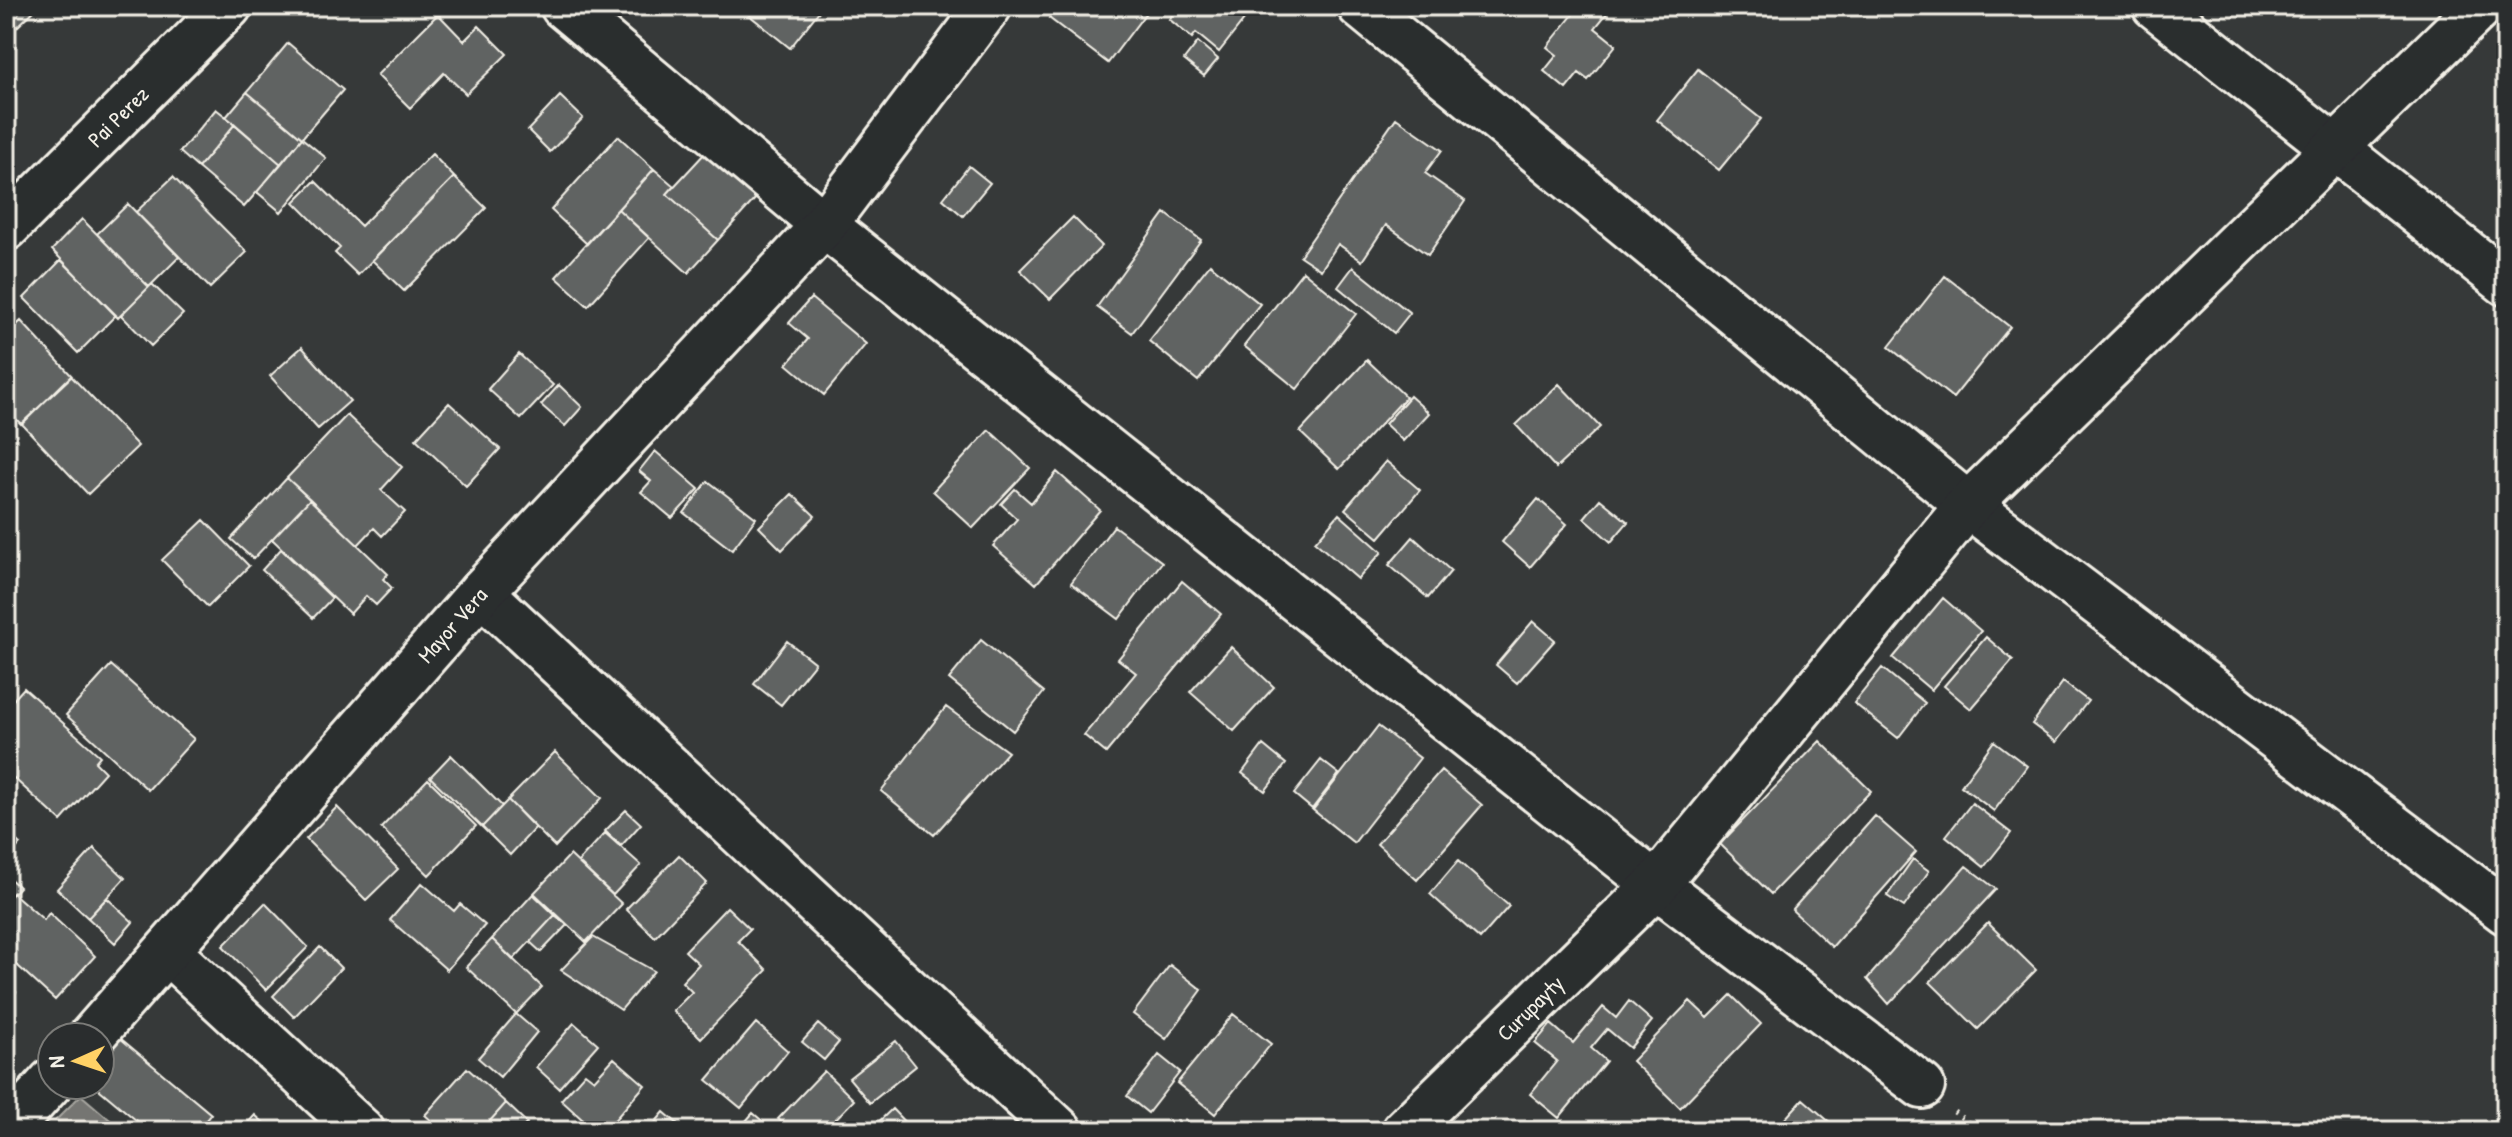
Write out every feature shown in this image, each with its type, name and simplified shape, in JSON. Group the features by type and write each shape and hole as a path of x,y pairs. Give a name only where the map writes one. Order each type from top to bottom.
{"street":[{"name":"Pai Perez","path":"6,228 229,6"},
{"path":"563,6 824,225 1656,885 1922,1086"},
{"name":"Mayor Vera","path":"105,1021 481,592 824,225 989,6"},
{"path":"1360,6 1968,505 2506,912"},
{"path":"2155,6 2506,283"},
{"name":"Curupayty","path":"1404,1131 1656,885 1968,505 2481,6"},
{"path":"481,592 1060,1131"},
{"path":"168,952 362,1131"}],"shaded area":[{"path":"75,1101 88,1101 123,1131 70,1131 56,1120"}],"building":[{"path":"6,6 39,6 16,28 6,18"},
{"path":"756,6 823,6 790,48 749,15"},
{"path":"1058,6 1151,6 1108,63 1049,18"},
{"path":"1179,6 1212,6 1216,9 1218,6 1255,6 1219,52 1196,33 1192,38 1169,19"},
{"path":"1577,6 1613,6 1595,28 1616,45 1588,80 1579,73 1566,89 1544,71 1557,55 1547,47"},
{"path":"438,14 464,41 479,26 507,54 466,94 444,73 410,108 377,75"},
{"path":"1198,42 1218,59 1204,76 1184,60"},
{"path":"288,43 343,90 302,138 247,92"},
{"path":"1698,69 1761,119 1719,170 1657,120"},
{"path":"247,92 302,138 281,164 226,117"},
{"path":"560,96 583,118 550,152 528,130"},
{"path":"216,109 235,124 198,168 180,152"},
{"path":"1396,118 1442,150 1425,173 1465,201 1428,255 1386,225 1362,261 1338,244 1321,270 1300,256"},
{"path":"235,124 281,164 244,207 198,168"},
{"path":"618,136 654,169 587,244 551,210"},
{"path":"302,138 326,158 281,212 257,192"},
{"path":"706,152 756,198 718,240 667,194"},
{"path":"432,154 454,177 358,275 335,253 340,248 294,202 315,181 361,226"},
{"path":"969,166 990,183 963,216 943,199"},
{"path":"654,169 674,186 667,194 718,240 688,273 618,209"},
{"path":"173,177 247,252 210,288 136,212"},
{"path":"454,177 486,208 404,291 372,260"},
{"path":"128,204 179,257 149,287 97,234"},
{"path":"618,209 649,238 588,306 556,277"},
{"path":"1165,213 1201,240 1132,333 1097,307"},
{"path":"1073,217 1102,246 1050,299 1020,270"},
{"path":"82,219 149,287 118,318 52,250"},
{"path":"61,260 116,315 78,353 24,298"},
{"path":"1210,264 1260,304 1198,381 1149,341"},
{"path":"1353,267 1410,313 1394,333 1338,287"},
{"path":"1303,271 1356,314 1297,389 1244,346"},
{"path":"1945,276 2010,327 1953,398 1889,347"},
{"path":"152,284 183,314 151,346 121,315"},
{"path":"811,298 866,344 824,395 787,364 808,339 789,323"},
{"path":"21,321 72,376 21,424 6,409 6,335"},
{"path":"302,347 350,401 318,429 270,376"},
{"path":"519,354 553,385 521,419 488,389"},
{"path":"1367,360 1406,397 1339,469 1300,432"},
{"path":"71,376 138,446 88,494 22,424"},
{"path":"1559,384 1600,427 1556,468 1516,425"},
{"path":"559,385 582,407 565,426 541,405"},
{"path":"1410,396 1429,413 1403,441 1385,424"},
{"path":"449,403 500,449 466,486 416,439"},
{"path":"347,415 402,467 381,490 405,512 382,536 374,528 358,545 287,478"},
{"path":"989,430 1030,468 973,528 933,491"},
{"path":"655,451 699,489 672,518 641,492 651,481 639,471"},
{"path":"1386,461 1420,490 1379,538 1345,509"},
{"path":"1057,472 1100,510 1036,584 993,546 1017,519 1001,504 1015,489 1031,503"},
{"path":"287,478 310,499 253,559 231,539"},
{"path":"708,481 756,518 732,550 684,513"},
{"path":"792,494 815,516 782,550 759,527"},
{"path":"310,499 388,574 383,579 392,588 376,605 366,596 350,614 272,539"},
{"path":"1538,499 1567,524 1530,567 1502,542"},
{"path":"1600,499 1628,522 1611,542 1584,518"},
{"path":"1339,514 1382,552 1358,579 1315,542"},
{"path":"204,520 249,566 208,607 162,560"},
{"path":"1114,526 1162,562 1119,619 1071,583"},
{"path":"1413,537 1451,571 1428,598 1389,565"},
{"path":"281,549 332,598 313,618 262,570"},
{"path":"1182,581 1221,614 1106,753 1084,735 1136,673 1118,659"},
{"path":"1943,598 1981,631 1931,690 1893,658"},
{"path":"1533,621 1555,640 1517,683 1496,665"},
{"path":"1986,637 2013,660 1971,709 1944,686"},
{"path":"981,640 1044,692 1013,731 949,679"},
{"path":"787,641 815,663 781,705 754,684"},
{"path":"1231,647 1274,687 1234,731 1190,692"},
{"path":"111,665 194,739 148,790 66,715"},
{"path":"1882,668 1925,703 1898,738 1854,703"},
{"path":"2063,682 2088,701 2056,742 2032,724"},
{"path":"24,688 100,756 95,762 105,772 61,821 6,771 6,708"},
{"path":"946,707 1008,752 934,835 881,791"},
{"path":"1378,726 1420,758 1354,843 1313,810"},
{"path":"1820,741 1871,791 1771,894 1720,844"},
{"path":"1994,741 2027,766 1994,811 1961,786"},
{"path":"1263,745 1286,764 1265,791 1242,773"},
{"path":"555,752 602,798 555,847 508,800"},
{"path":"451,755 502,806 482,827 430,777"},
{"path":"1321,760 1339,774 1312,809 1294,794"},
{"path":"1441,770 1482,805 1417,880 1377,844"},
{"path":"428,779 476,826 429,875 381,828"},
{"path":"508,800 535,828 510,855 482,827"},
{"path":"1972,803 2011,833 1984,867 1946,836"},
{"path":"337,807 398,869 366,900 306,839"},
{"path":"626,810 641,824 621,846 605,831"},
{"path":"1875,816 1916,852 1832,947 1792,910"},
{"path":"6,831 20,844 6,861"},
{"path":"605,833 641,865 613,895 578,862"},
{"path":"94,848 125,878 88,918 57,889"},
{"path":"570,855 622,904 586,942 534,893"},
{"path":"679,855 707,883 655,937 626,909"},
{"path":"1913,859 1929,871 1904,907 1887,896"},
{"path":"1458,861 1509,906 1480,939 1430,894"},
{"path":"1966,866 1996,889 1889,1004 1867,979"},
{"path":"6,875 19,887 6,901"},
{"path":"422,883 454,911 460,904 485,925 447,970 390,920"},
{"path":"13,893 44,920 49,913 95,956 55,1000 6,955 6,901"},
{"path":"533,894 555,915 513,960 492,939"},
{"path":"107,898 133,922 115,943 88,918"},
{"path":"265,903 308,947 266,990 223,946"},
{"path":"727,907 750,929 738,941 767,970 701,1038 673,1011 692,992 682,982 699,964 685,951"},
{"path":"555,915 567,925 541,952 530,942"},
{"path":"1988,923 2036,970 1978,1029 1930,982"},
{"path":"593,937 654,971 621,1010 561,970"},
{"path":"492,939 542,987 516,1014 466,967"},
{"path":"320,947 341,968 294,1017 273,996"},
{"path":"1170,965 1202,990 1166,1039 1133,1014"},
{"path":"6,970 15,978 9,985 16,992 6,1003"},
{"path":"1731,995 1761,1024 1680,1108 1632,1061 1690,1001 1708,1018"},
{"path":"1629,1001 1652,1021 1630,1048 1607,1029 1591,1048 1606,1061 1559,1118 1530,1094 1557,1061 1535,1043 1551,1024 1573,1043 1603,1007 1616,1018"},
{"path":"516,1014 537,1032 500,1077 478,1058"},
{"path":"1233,1014 1271,1044 1215,1114 1177,1083"},
{"path":"574,1023 598,1044 559,1088 536,1067"},
{"path":"756,1023 788,1051 741,1108 707,1080"},
{"path":"818,1024 839,1042 824,1060 802,1042"},
{"path":"120,1038 211,1114 197,1131 149,1131 113,1101 116,1101 116,1043"},
{"path":"896,1041 916,1066 870,1103 849,1078"},
{"path":"1159,1055 1180,1072 1148,1113 1127,1096"},
{"path":"614,1058 645,1085 605,1131 595,1131 561,1100 585,1073 594,1080"},
{"path":"467,1068 506,1103 481,1131 443,1131 425,1115"},
{"path":"824,1071 854,1100 824,1131 791,1131 778,1119"},
{"path":"1803,1099 1840,1131 1774,1131"},
{"path":"506,1103 527,1123 520,1131 481,1131"},
{"path":"892,1109 913,1131 869,1131"},
{"path":"664,1112 686,1131 648,1131"},
{"path":"753,1113 774,1131 737,1131"},
{"path":"255,1115 273,1131 241,1131"}]}
